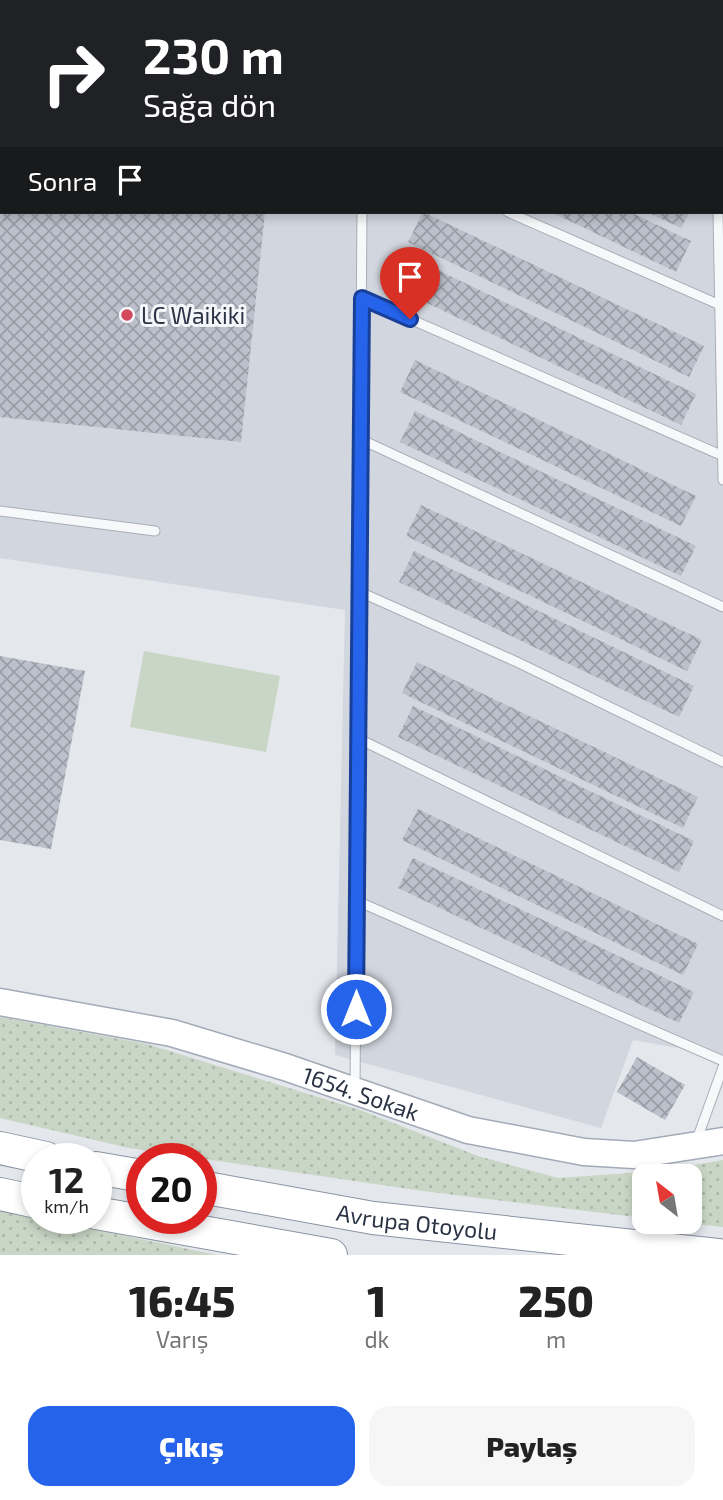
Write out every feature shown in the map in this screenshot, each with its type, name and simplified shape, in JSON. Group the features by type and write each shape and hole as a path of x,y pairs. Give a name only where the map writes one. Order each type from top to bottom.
{"highway":[{"path":"0,1148 21,1153"},
{"name":"Avrupa Otoyolu","path":"217,1190 373,1218 718,1255"},
{"path":"0,1194 21,1199"},
{"name":"Avrupa Otoyolu","path":"112,1216 331,1255"}],"main road":[{"name":"1654. Sokak","path":"0,1002 172,1032 468,1130 584,1152 634,1155 723,1141"}],"lane":[{"path":"355,1091 362,214"},
{"path":"513,214 720,305"},
{"path":"718,214 723,480"},
{"path":"362,298 723,456"},
{"path":"362,440 723,607"},
{"path":"0,511 155,531"},
{"path":"360,592 516,662 723,762"},
{"path":"359,739 723,916"},
{"path":"357,901 723,1061"},
{"path":"694,1147 723,1067"}],"shaded area":[{"path":"0,214 723,214 723,1056 633,1040 601,1128 335,1055 345,610 0,558"}],"green space":[{"path":"144,651 280,676 266,752 130,727"},
{"path":"0,1017 147,1044 360,1110 478,1156 558,1178 632,1173 632,1217 423,1191 217,1161 217,1143 126,1143 126,1147 0,1118"},
{"path":"723,1160 723,1227 702,1225 702,1164 700,1164"},
{"path":"0,1210 21,1214 21,1234 112,1233 217,1255 0,1255"}],"building":[{"name":"LC Waikiki","path":"0,214 265,214 241,442 0,417"},
{"path":"422,214 427,214 704,346 689,377 408,242"},
{"path":"555,214 634,214 691,241 676,272"},
{"path":"651,214 689,214 681,228"},
{"path":"415,259 696,394 681,425 400,290"},
{"path":"415,360 696,496 681,526 400,392"},
{"path":"415,411 696,546 681,576 400,442"},
{"path":"421,505 702,640 687,671 406,536"},
{"path":"414,551 694,686 679,717 399,582"},
{"path":"0,656 85,671 51,849 0,840"},
{"path":"417,662 698,797 683,828 402,693"},
{"path":"413,706 694,841 679,872 398,737"},
{"path":"418,809 698,944 683,975 402,840"},
{"path":"413,858 694,992 679,1023 398,888"},
{"path":"637,1057 685,1085 665,1120 617,1092"}],"place":[{"name":"LC Waikiki","path":"127,315"}],"route":[{"path":"356,1009 362,298 410,319"}]}
